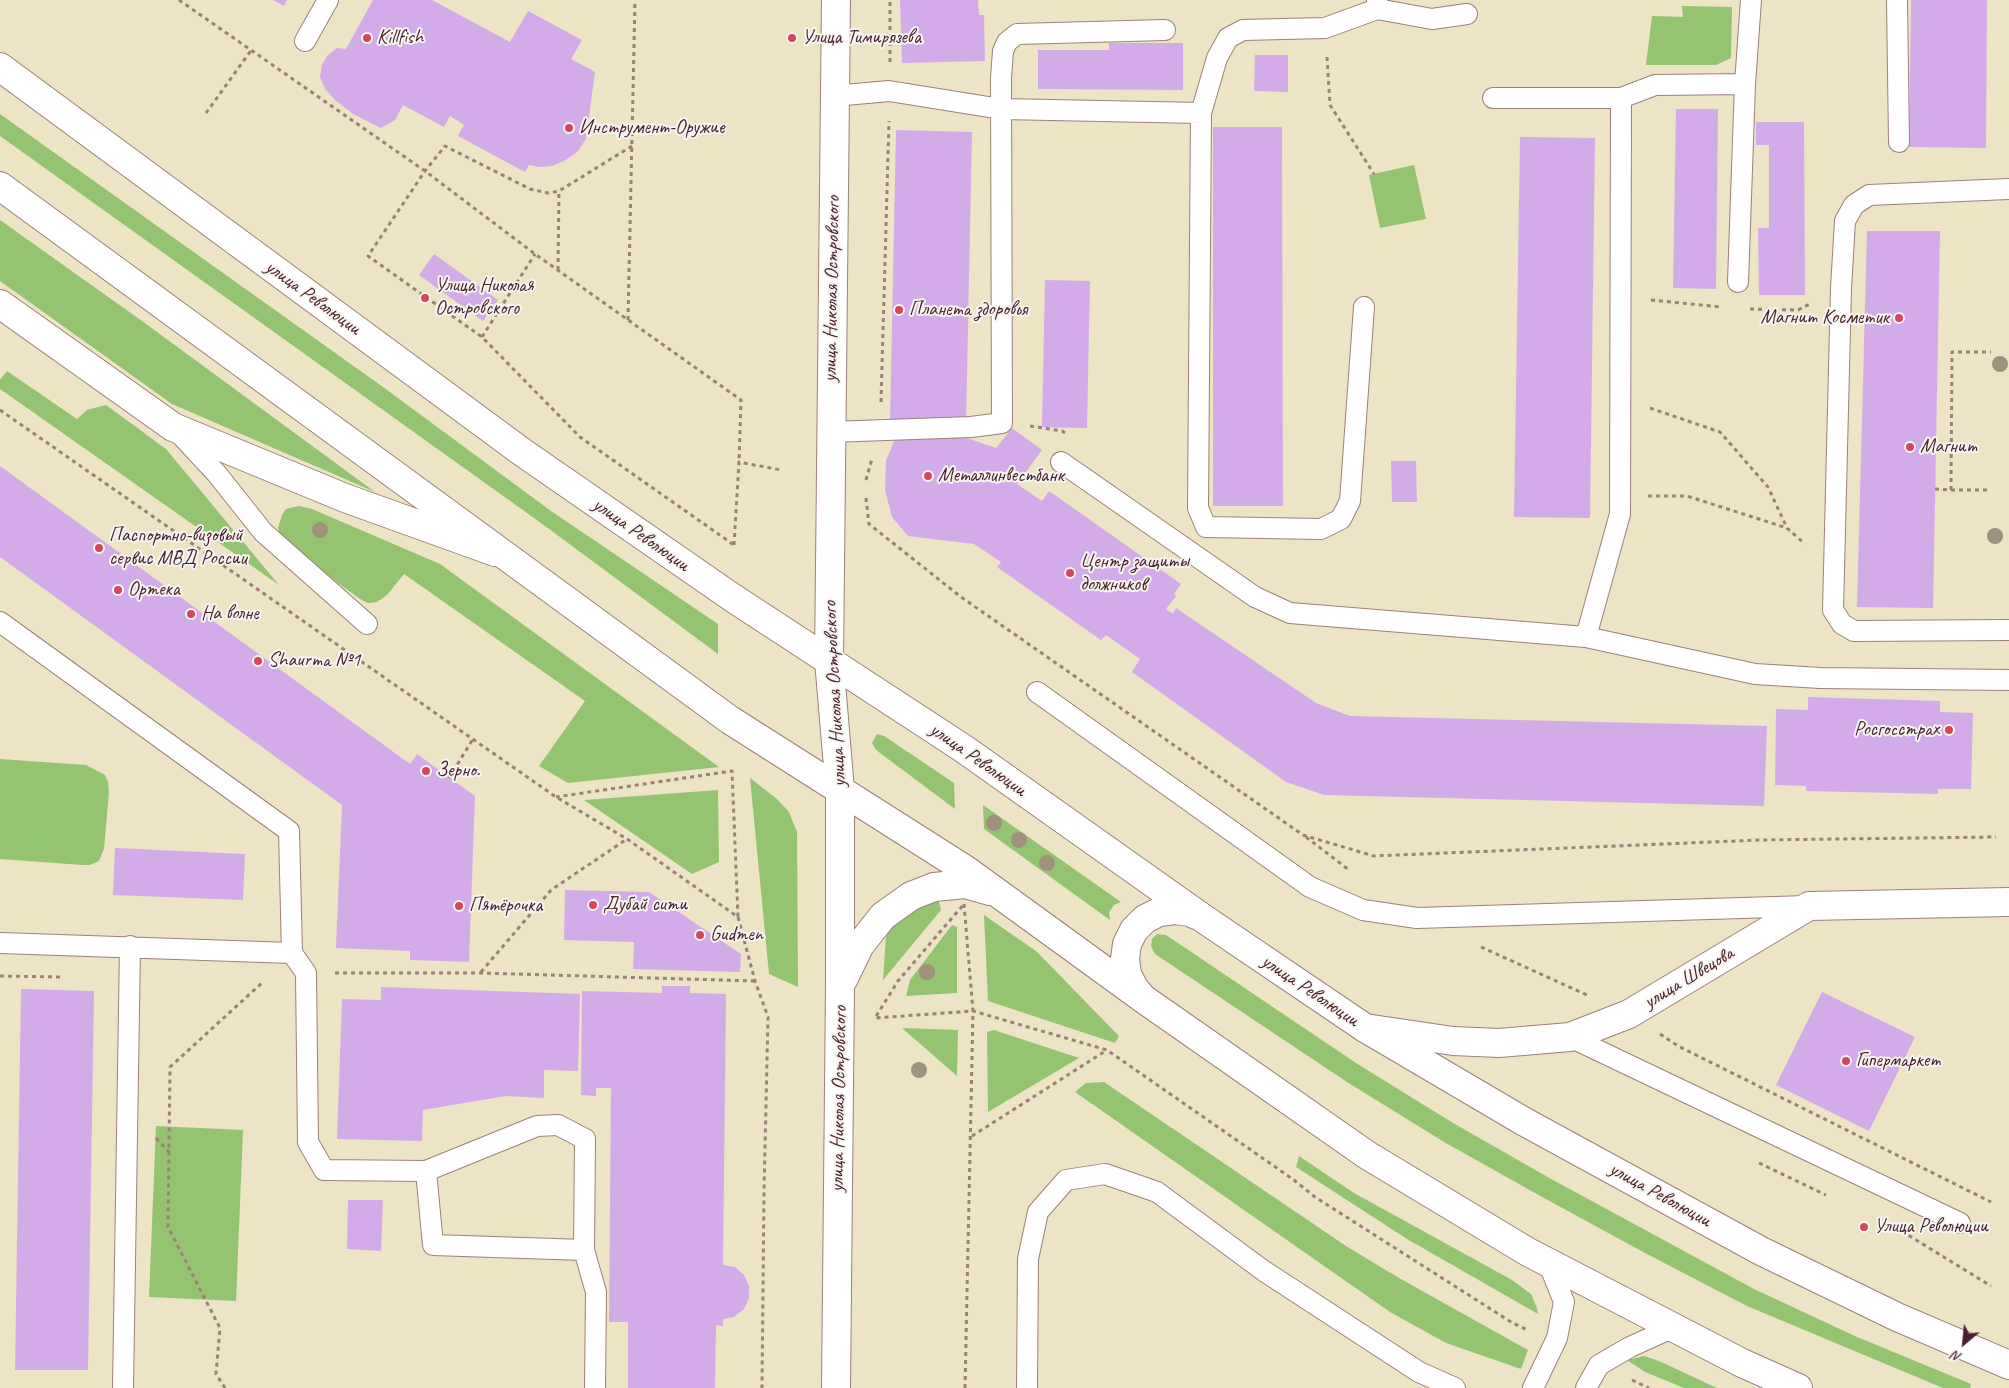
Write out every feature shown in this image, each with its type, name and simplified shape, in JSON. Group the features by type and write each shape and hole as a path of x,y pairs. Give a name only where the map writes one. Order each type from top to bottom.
{"main road":[{"name":"улица Николая Островского","path":"836,0 829,660 840,790 836,1388"},
{"name":"улица Революции","path":"1,67 522,452 733,598 964,750 1204,920 1365,1028 1523,1121 1761,1251 1897,1317 2009,1365"},
{"path":"0,186 730,720 966,870 1145,1000 1367,1155 1528,1252 1742,1363 1798,1388"},
{"path":"0,304 174,427 345,498 506,556"},
{"path":"840,986 860,945 884,916 911,896 934,887 965,884 997,893"},
{"name":"улица Швецова","path":"1365,1028 1453,1041 1499,1043 1570,1037 1629,1014 1809,906 2009,902"},
{"path":"1145,1000 1134,988 1128,974 1125,959 1128,944 1134,930 1145,919 1160,912 1175,910 1190,912 1204,920"}],"lane":[{"path":"305,40 328,0"},
{"path":"1738,282 1745,84 1751,0"},
{"path":"1897,0 1898,142"},
{"path":"1364,307 1350,501 1341,519 1321,528 1206,527 1198,508 1201,113 1217,58 1228,38 1243,30 1326,28 1377,5 1432,18 1467,14"},
{"path":"830,432 971,428 1002,423 1001,109 1003,51 1007,42 1017,34 1165,30"},
{"path":"1494,98 1621,98 1655,85 1745,84"},
{"path":"834,96 890,91 1001,109 1201,113"},
{"path":"1586,637 1620,514 1621,98"},
{"path":"2009,189 1868,195 1854,205 1845,221 1840,288 1833,610 1842,624 1854,631 2009,630"},
{"path":"174,427 217,474 263,532 367,624"},
{"path":"1061,462 1255,597 1290,613 1586,637 1755,674 1820,678 2009,680"},
{"path":"0,622 289,831 292,953 306,973 308,1142 324,1170 426,1171 537,1126 558,1125 585,1140 584,1250 596,1292 594,1388"},
{"path":"1037,692 1310,887 1363,910 1417,918 1809,906"},
{"path":"0,943 292,953"},
{"path":"124,1388 130,946"},
{"path":"1570,1037 1960,1223"},
{"path":"426,1171 432,1245 584,1250"},
{"path":"1027,1388 1028,1259 1038,1212 1066,1180 1105,1174 1157,1192 1272,1276 1419,1372 1456,1388"},
{"path":"1533,1388 1557,1338 1564,1302 1548,1262"},
{"path":"1586,1388 1599,1365 1674,1327"}],"path":[{"path":"179,0 425,171 535,254 741,400 734,545 580,437 482,337 368,256 425,171 445,146 530,189 548,194 559,191 632,146"},
{"path":"628,320 635,0"},
{"path":"865,484 880,431 890,91 890,0"},
{"path":"1326,28 1330,105 1374,174"},
{"path":"206,113 252,49"},
{"path":"558,270 559,191"},
{"path":"482,337 535,254"},
{"path":"1951,490 1952,352 1991,352"},
{"path":"1621,398 1720,432 1768,487 1787,528 1834,570"},
{"path":"0,410 556,797 627,839 738,917"},
{"path":"739,462 781,470"},
{"path":"1936,489 1990,490"},
{"path":"866,494 869,524 961,597 1303,835 1374,856 1759,840 1996,837"},
{"path":"1620,496 1686,496 1787,528"},
{"path":"449,778 473,739"},
{"path":"556,797 732,771 738,917 755,981 768,1017 762,1388"},
{"path":"480,973 551,890 627,839"},
{"path":"965,1388 973,1011 964,904 898,981 875,1018 973,1011 1107,1050 1294,1180 1315,1197 1511,1322 1554,1342"},
{"path":"306,973 480,973 755,981"},
{"path":"0,976 65,977"},
{"path":"225,1388 216,1374 220,1328 168,1227 170,1067 270,976 260,976"},
{"path":"971,1136 1107,1050"},
{"path":"1759,1163 1831,1197"},
{"path":"1894,1226 1991,1286"},
{"path":"1599,1365 1649,1388"}],"green space":[{"path":"1682,6 1732,7 1731,58 1716,65 1646,65 1652,16 1683,17"},
{"path":"0,114 383,387 551,511 718,624 718,654 541,523 0,136"},
{"path":"1414,165 1426,219 1380,228 1369,175"},
{"path":"0,220 142,321 375,492 172,404 0,281"},
{"path":"7,371 77,419 87,410 106,405 166,449 279,585 0,389 0,380"},
{"path":"299,506 312,509 440,564 719,767 568,783 539,766 585,701 404,574 387,595 377,602 368,603 360,599 305,559 280,535 278,528 282,515 286,509"},
{"path":"877,734 884,736 954,783 955,809 876,750 872,743"},
{"path":"0,759 86,765 105,775 109,792 104,849 99,861 90,865 82,865 0,859"},
{"path":"750,778 777,799 789,812 797,832 798,987 769,974"},
{"path":"718,790 719,862 692,874 584,800"},
{"path":"983,805 1121,902 1114,905 1109,912 1110,920 984,829"},
{"path":"938,898 941,910 883,980 886,937 892,925 904,910"},
{"path":"984,915 1036,951 1119,1036 1115,1043 988,1001"},
{"path":"952,925 957,927 957,993 906,996 910,980"},
{"path":"1157,934 1166,935 1356,1063 1453,1123 1553,1180 1754,1289 1857,1337 1971,1384 1970,1388 1943,1388 1747,1306 1544,1198 1444,1142 1347,1082 1155,954 1151,946 1152,939"},
{"path":"902,1028 958,1030 957,1076"},
{"path":"994,1030 1079,1058 988,1112 987,1032"},
{"path":"1104,1082 1346,1246 1528,1350 1521,1369 1446,1343 1390,1312 1075,1092 1086,1083"},
{"path":"156,1126 243,1130 236,1301 149,1297"},
{"path":"1299,1156 1354,1193 1512,1280 1531,1294 1538,1314 1407,1239 1296,1167"},
{"path":"1644,1356 1717,1388 1684,1388 1645,1372 1627,1360"}],"building":[{"path":"273,0 287,0 284,6"},
{"path":"373,0 432,0 510,42 528,11 582,40 571,59 595,72 586,139 578,151 566,160 552,166 539,167 529,165 525,172 458,136 464,125 450,116 444,127 403,105 395,120 381,128 353,114 335,100 325,89 320,77 322,65 327,56 337,48 346,49"},
{"path":"900,0 978,0 979,15 984,15 985,61 902,63"},
{"path":"1911,0 1987,0 1986,148 1909,147"},
{"path":"1109,43 1183,43 1183,90 1038,89 1038,50 1109,50"},
{"path":"1255,55 1288,55 1288,92 1254,91"},
{"path":"1676,109 1718,109 1716,289 1673,288"},
{"path":"1756,122 1804,122 1805,295 1759,295 1758,228 1769,228 1769,145 1756,145"},
{"path":"1213,127 1282,127 1283,506 1213,506"},
{"path":"896,130 972,132 966,424 890,422"},
{"path":"1520,137 1595,138 1590,518 1514,517"},
{"path":"1867,231 1940,231 1933,608 1857,607"},
{"path":"434,254 498,300 483,321 419,275"},
{"path":"1045,280 1090,281 1087,428 1042,427"},
{"path":"1012,428 1042,450 1017,484 1042,501 1049,491 1181,584 1174,594 1176,596 1166,609 1173,614 1176,608 1316,703 1350,716 1767,726 1764,806 1324,795 1286,782 1132,672 1140,659 1106,635 1101,640 997,567 1001,562 974,544 908,536 892,517 885,490 886,461 897,434 949,432 996,448"},
{"path":"1391,461 1416,461 1417,502 1392,502"},
{"path":"0,466 410,764 417,754 475,796 469,962 410,960 410,951 336,948 342,805 0,557"},
{"path":"1808,697 1940,701 1940,712 1973,713 1971,789 1938,789 1938,794 1806,791 1806,786 1775,785 1776,709 1808,710"},
{"path":"115,848 245,854 243,900 113,895"},
{"path":"565,890 649,892 741,954 740,972 633,969 634,942 564,940"},
{"path":"662,986 690,986 690,993 726,994 723,1265 735,1267 744,1275 749,1286 749,1298 744,1309 734,1317 723,1319 723,1326 716,1325 715,1388 628,1388 628,1322 609,1322 611,1088 596,1088 596,1096 581,1095 582,991 662,993"},
{"path":"381,987 580,994 578,1071 544,1070 544,1098 506,1096 423,1110 422,1141 337,1139 342,999 381,1000"},
{"path":"21,989 94,991 88,1370 15,1370"},
{"name":"Гипермаркет","path":"1822,992 1915,1037 1869,1131 1776,1085"},
{"path":"348,1200 383,1200 381,1251 347,1249"}],"place":[{"name":"Killfish","path":"367,38"},
{"name":"Улица Тимирязева","path":"792,38"},
{"name":"Инструмент-Оружие","path":"569,128"},
{"name":"Улица Николая Островского","path":"425,298"},
{"name":"Планета здоровья","path":"899,310"},
{"name":"Магнит Косметик","path":"1899,318"},
{"name":"Магнит","path":"1910,447"},
{"name":"Металлинвестбанк","path":"928,476"},
{"name":"Паспортно-визовый сервис МВД России","path":"99,548"},
{"name":"Центр защиты должников","path":"1070,573"},
{"name":"Ортека","path":"118,590"},
{"name":"На волне","path":"191,614"},
{"name":"Shaurma №1","path":"258,661"},
{"name":"Росгосстрах","path":"1949,730"},
{"name":"Зерно.","path":"426,771"},
{"name":"Дубай сити","path":"593,905"},
{"name":"Пятёрочка","path":"459,906"},
{"name":"Gudmen","path":"700,935"},
{"name":"Гипермаркет","path":"1846,1061"},
{"name":"Улица Революции","path":"1864,1227"}]}
